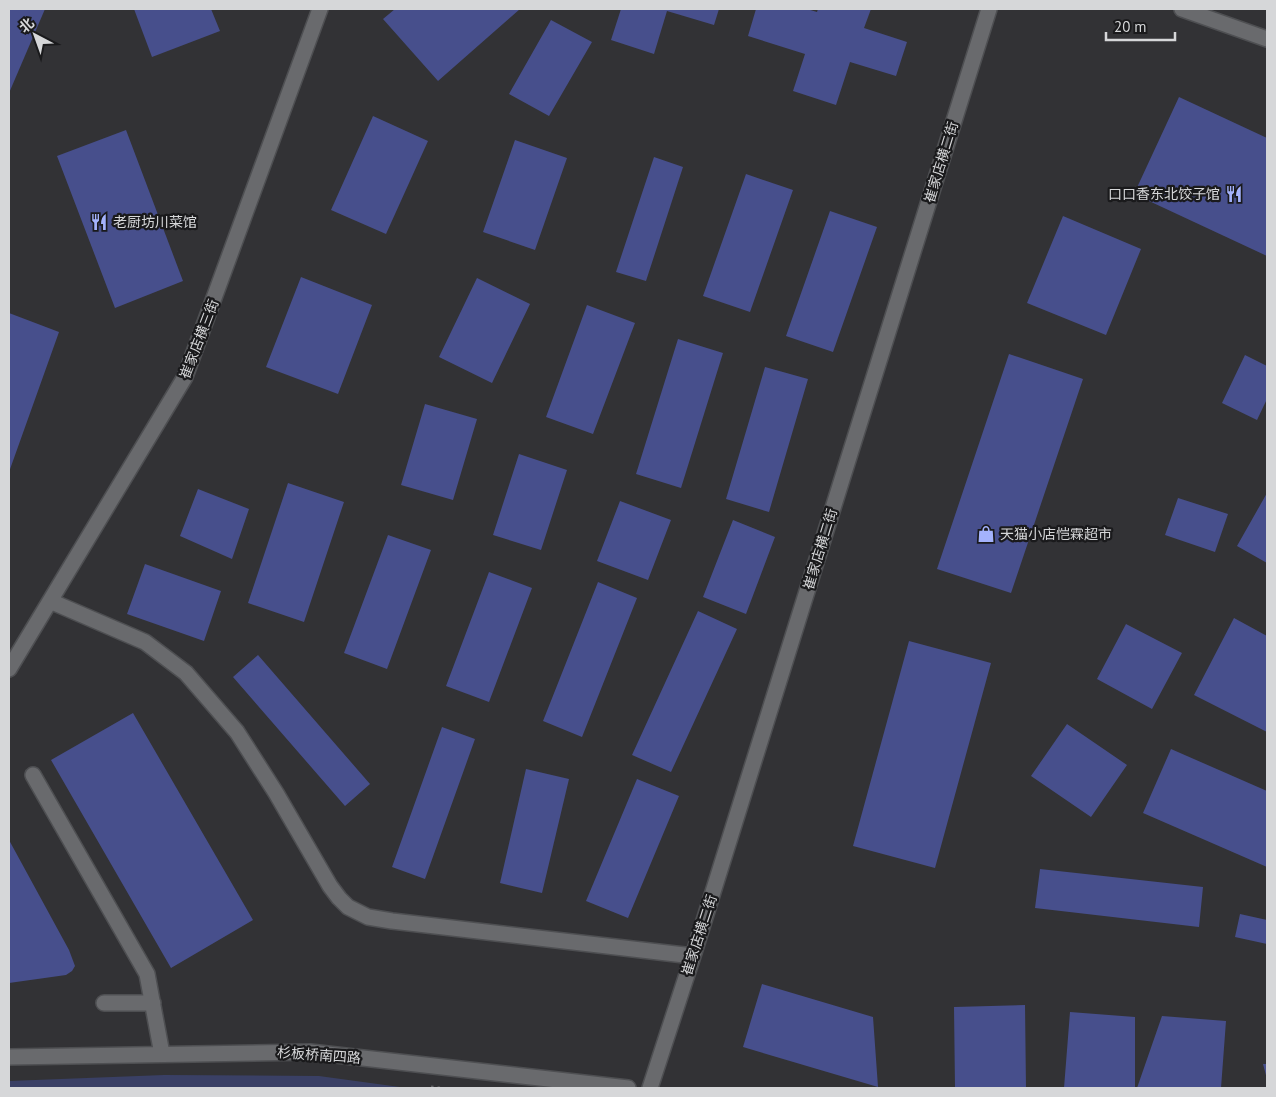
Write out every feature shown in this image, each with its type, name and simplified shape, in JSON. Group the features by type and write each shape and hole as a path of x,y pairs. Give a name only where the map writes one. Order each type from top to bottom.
{"street":[{"name":"崔家店横三街","path":"9,669 185,377 320,9"},
{"name":"崔家店横二街","path":"650,1088 989,9"},
{"path":"1182,9 1198,12 1267,39"},
{"path":"50,601 145,642 186,673 237,732 276,793 330,886 348,907 358,913 386,920 693,956"},
{"path":"33,775 147,974 162,1054"},
{"path":"104,1003 153,1004"},
{"name":"杉板桥南四路","path":"9,1057 310,1052 628,1088"}],"path":[{"path":"431,1087 440,1088"}],"shaded area":[{"path":"164,1075 319,1076 407,1088 9,1088 9,1081"}],"building":[{"path":"9,9 45,9 9,93"},
{"path":"134,9 211,9 220,31 152,57"},
{"path":"395,9 520,9 438,81 383,19"},
{"path":"621,9 719,9 714,25 667,11 654,54 611,40"},
{"path":"756,9 807,9 817,12 818,9 871,9 864,28 907,42 896,76 850,62 836,105 793,91 805,54 748,36"},
{"path":"551,20 592,42 549,116 509,94"},
{"path":"1179,97 1267,138 1267,256 1134,194"},
{"path":"373,116 428,141 386,234 331,210"},
{"path":"126,130 183,281 115,308 57,156"},
{"path":"515,140 567,158 535,250 483,232"},
{"path":"654,157 683,167 646,281 616,272"},
{"path":"746,174 793,190 750,312 703,296"},
{"path":"830,211 877,227 833,352 786,336"},
{"path":"1063,216 1141,249 1106,335 1027,303"},
{"path":"301,277 372,305 338,394 266,367"},
{"path":"477,278 530,304 492,383 439,357"},
{"path":"587,305 635,323 593,434 546,417"},
{"path":"9,313 59,332 9,472"},
{"path":"678,339 723,353 681,488 636,474"},
{"path":"1009,354 1083,379 1011,593 937,569"},
{"path":"1245,355 1267,366 1267,399 1257,420 1222,403"},
{"path":"765,367 808,379 769,512 726,499"},
{"path":"425,404 477,419 453,500 401,485"},
{"path":"519,454 567,470 541,550 493,535"},
{"path":"288,483 344,502 304,622 248,603"},
{"path":"198,489 249,509 232,559 180,536"},
{"path":"1267,493 1267,563 1237,546"},
{"path":"1178,498 1228,514 1215,552 1165,535"},
{"path":"620,501 671,520 648,580 597,561"},
{"path":"733,520 775,537 746,614 703,597"},
{"path":"388,535 431,550 387,669 344,653"},
{"path":"145,564 221,591 204,641 127,614"},
{"path":"489,572 532,588 489,702 446,686"},
{"path":"598,582 637,598 582,737 543,721"},
{"path":"698,611 737,629 671,772 632,755"},
{"path":"1234,618 1267,636 1267,732 1194,695"},
{"path":"1126,624 1182,653 1152,709 1097,679"},
{"path":"909,641 991,663 935,868 853,846"},
{"path":"258,655 370,784 345,806 233,677"},
{"path":"133,713 253,920 171,968 51,760"},
{"path":"1067,724 1127,765 1091,817 1031,776"},
{"path":"442,727 475,739 425,879 392,867"},
{"path":"1171,749 1267,791 1267,867 1143,813"},
{"path":"526,769 569,779 542,893 500,883"},
{"path":"637,779 679,796 628,918 586,901"},
{"path":"9,840 69,950 75,966 66,975 9,983"},
{"path":"1040,869 1203,887 1199,927 1035,908"},
{"path":"1240,914 1267,920 1267,944 1235,937"},
{"path":"762,984 873,1017 878,1087 743,1047"},
{"path":"1025,1005 1026,1088 955,1088 954,1007"},
{"path":"1070,1012 1135,1017 1135,1088 1064,1088"},
{"path":"1162,1016 1226,1021 1221,1088 1137,1088"},
{"path":"1263,1064 1267,1064 1267,1079"}],"place":[{"name":"口口香东北饺子馆","path":"1234,194"},
{"name":"老厨坊川菜馆","path":"99,222"},
{"name":"天猫小店恺霖超市","path":"986,534"}]}
